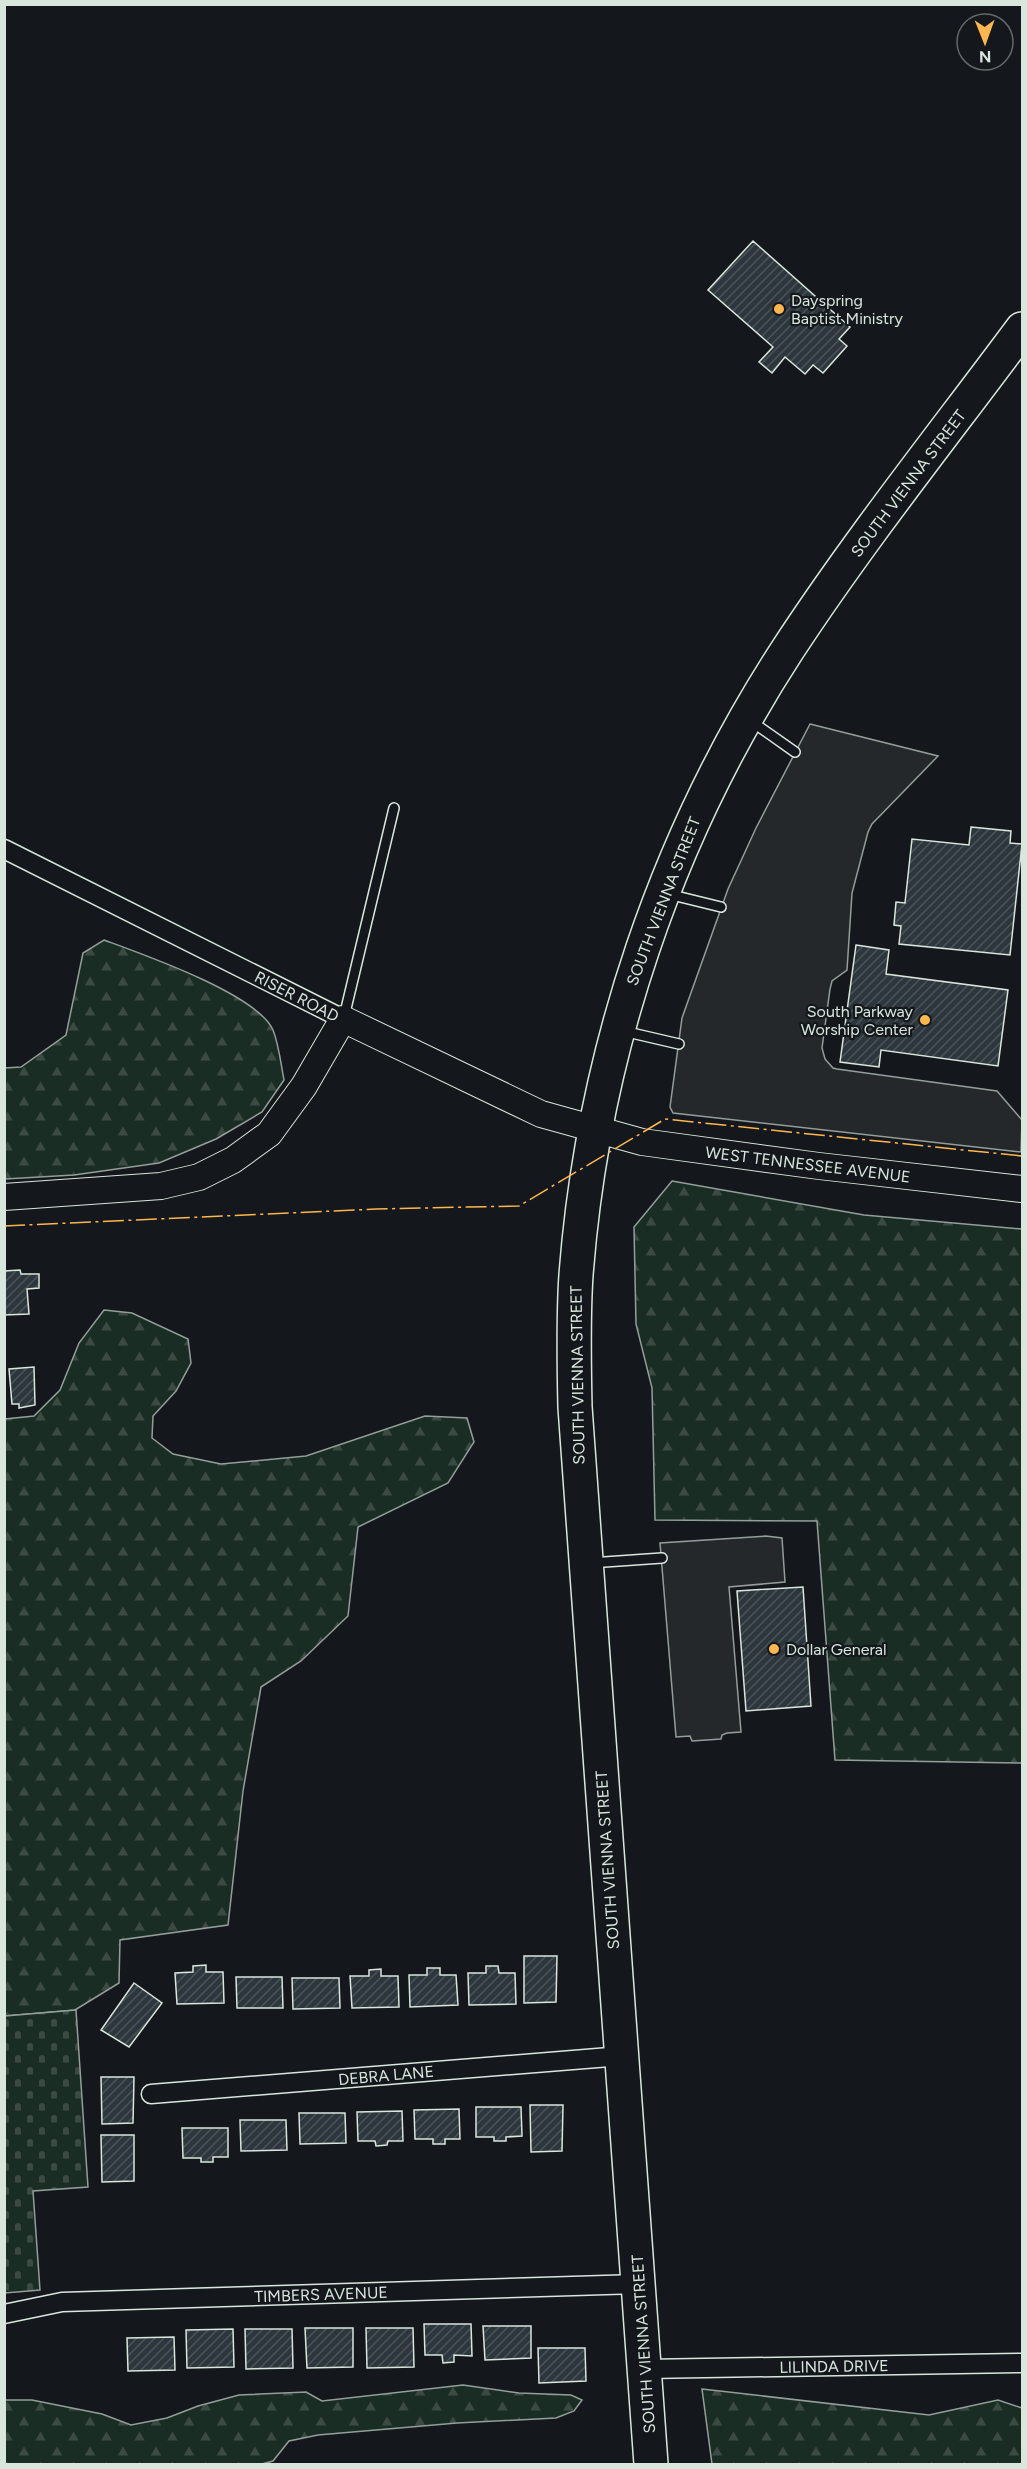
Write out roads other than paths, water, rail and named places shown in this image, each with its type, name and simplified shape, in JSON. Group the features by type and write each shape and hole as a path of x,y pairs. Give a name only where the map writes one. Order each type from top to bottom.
{"highway":[{"name":"SOUTH VIENNA STREET","path":"651,2464 575,1407 574,1324 585,1192 596,1130 630,984 663,892 708,789 746,718 821,600 1023,329"}],"main road":[{"name":"RISER ROAD","path":"343,1019 541,1114 596,1130"},
{"path":"4,1197 161,1186 199,1176 233,1160 269,1134 304,1086 343,1019"},
{"name":"WEST TENNESSEE AVENUE","path":"596,1130 642,1142 819,1166 1023,1189"}],"street":[{"name":"RISER ROAD","path":"4,849 343,1019"},
{"name":"DEBRA LANE","path":"151,2094 621,2056"},
{"name":"TIMBERS AVENUE","path":"4,2314 62,2302 638,2284"},
{"name":"LILINDA DRIVE","path":"645,2369 1023,2363"}],"lane":[{"path":"746,718 795,752"},
{"path":"343,1019 394,808"},
{"path":"663,892 721,907"},
{"path":"618,1029 679,1044"},
{"path":"585,1564 662,1558"}],"place":[{"name":"Dayspring Baptist Ministry","path":"779,309"},
{"name":"South Parkway Worship Center","path":"925,1020"},
{"name":"Dollar General","path":"774,1649"}]}
